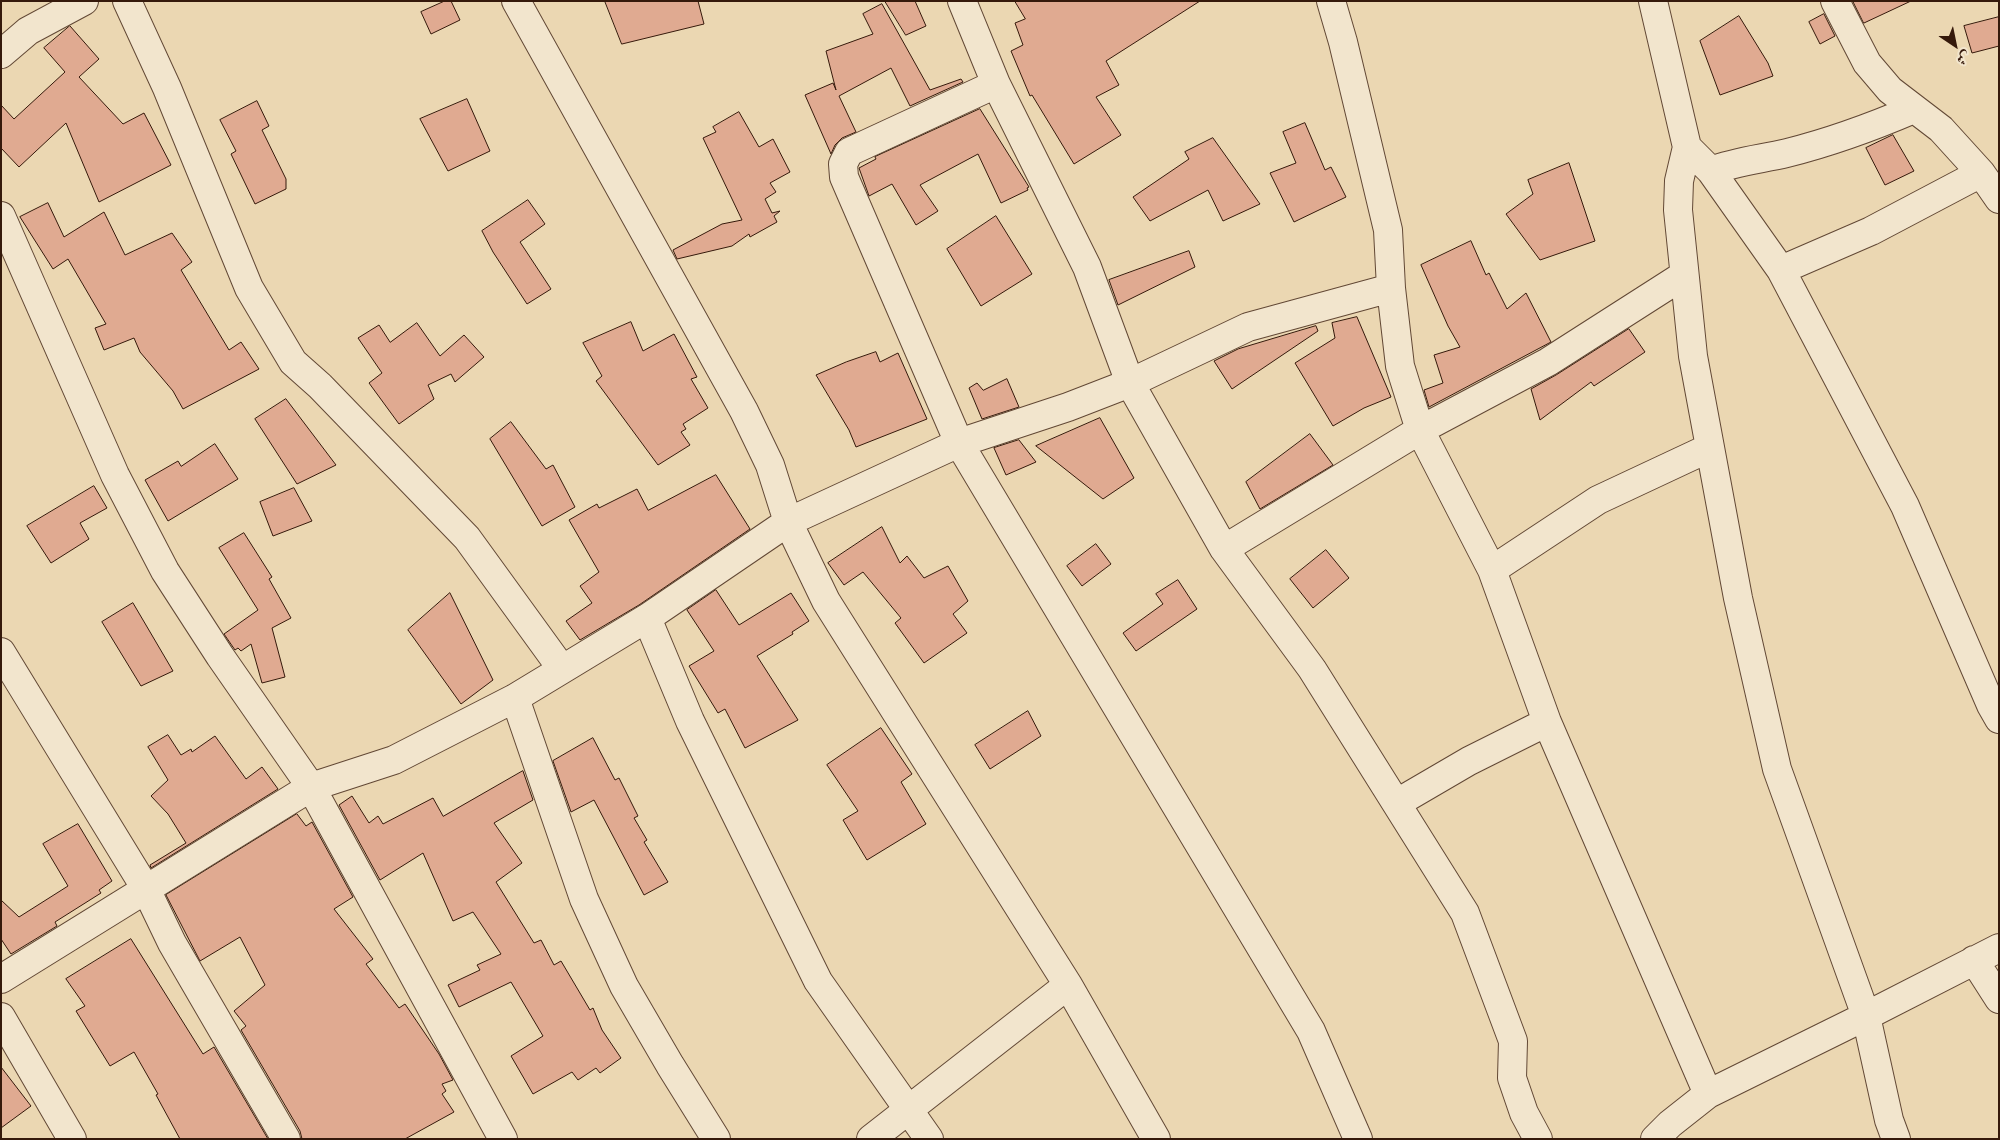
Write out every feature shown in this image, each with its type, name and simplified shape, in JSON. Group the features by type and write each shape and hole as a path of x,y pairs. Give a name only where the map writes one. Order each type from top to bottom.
{"street":[{"path":"1,54 28,30 84,1"},
{"path":"127,1 167,88 249,288 293,362 320,386 467,538 562,669"},
{"path":"516,1 744,411 770,465 788,522 826,601 1068,985 1156,1139"},
{"path":"962,1 996,84 1087,267 1130,383 1224,549 1312,669 1465,913 1513,1041 1512,1078 1524,1113 1538,1139"},
{"path":"1331,1 1343,42 1388,230 1391,288 1400,366 1420,430 1492,570 1547,722 1708,1094"},
{"path":"1653,1 1687,147 1679,181 1678,210 1693,356 1738,598 1777,768 1866,1016 1889,1120 1896,1139"},
{"path":"1834,1 1867,63 1890,90 1941,129 1981,173 1999,198"},
{"path":"996,84 849,152 843,164 844,177 959,444 1235,901 1311,1031 1358,1139"},
{"path":"1712,171 1724,166 1833,141 1914,109"},
{"path":"1687,147 1712,171 1781,270 1905,506 1987,696 1999,719"},
{"path":"1781,270 1871,231 1981,173"},
{"path":"1,216 116,475 165,571 220,656 311,787 503,1139"},
{"path":"1224,549 1420,430 1548,362 1684,275"},
{"path":"1,979 311,787 394,760 515,698 648,618 788,522 959,444 1068,407 1130,383 1248,327 1391,288"},
{"path":"1492,570 1598,500 1709,448"},
{"path":"648,618 690,721 818,981 929,1139"},
{"path":"1,652 146,889 172,942 286,1139"},
{"path":"515,698 588,908 624,986 670,1066 716,1139"},
{"path":"1397,803 1469,761 1547,722"},
{"path":"1669,1134 1708,1094 1999,948"},
{"path":"1974,960 1999,999"},
{"path":"871,1139 1068,985"},
{"path":"1,1017 72,1139"}],"building":[{"path":"445,1 451,1 460,20 431,34 421,12"},
{"path":"605,1 698,1 704,24 622,44"},
{"path":"885,1 915,1 926,26 906,35"},
{"path":"1015,1 1200,1 1106,61 1119,85 1096,97 1121,135 1074,164 1032,95 1030,96 1011,51 1023,45 1015,23 1025,19"},
{"path":"1853,1 1911,1 1864,23"},
{"path":"882,4 930,90 961,79 963,82 910,106 891,68 839,96 856,132 842,138 835,145 831,154 805,95 833,83 836,90 826,51 873,34 863,14"},
{"path":"1824,14 1835,36 1820,44 1809,22"},
{"path":"1739,16 1768,63 1773,76 1720,95 1700,41"},
{"path":"1999,17 1999,46 1972,53 1964,26"},
{"path":"70,26 99,59 79,77 123,124 144,113 171,165 99,202 66,123 19,167 1,148 1,105 14,119 65,72 44,48"},
{"path":"467,99 490,151 448,171 420,119"},
{"path":"257,101 269,126 262,130 286,179 286,189 255,204 231,154 236,151 220,120"},
{"path":"980,109 1029,187 1027,188 1028,190 1001,203 978,154 920,185 938,211 916,225 892,184 869,196 859,168 876,159 875,157"},
{"path":"739,112 759,147 773,139 790,172 770,183 776,192 765,199 772,213 780,211 774,216 777,222 750,237 749,234 732,246 677,259 673,250 722,224 742,220 703,138 716,132 713,127"},
{"path":"1305,123 1325,170 1331,167 1346,197 1294,222 1270,173 1296,163 1283,132"},
{"path":"1893,135 1914,171 1885,185 1866,148"},
{"path":"1213,138 1260,204 1223,221 1208,190 1150,221 1133,197 1189,159 1185,152"},
{"path":"1569,163 1595,241 1540,260 1506,214 1533,194 1528,180"},
{"path":"528,200 545,224 520,242 551,289 527,304 493,252 482,231"},
{"path":"48,203 64,237 104,212 125,255 172,233 192,262 181,270 229,350 241,342 259,369 183,409 173,391 140,352 134,338 104,350 95,328 106,324 68,259 53,269 20,217"},
{"path":"996,216 1032,274 981,306 947,249"},
{"path":"1471,241 1486,275 1489,273 1507,309 1526,293 1551,342 1429,407 1424,390 1443,383 1434,355 1460,347 1448,326 1421,265"},
{"path":"1189,251 1195,267 1118,305 1109,280"},
{"path":"1357,317 1391,397 1364,408 1333,426 1295,363 1335,338 1332,323"},
{"path":"631,322 643,351 674,334 697,377 691,379 708,408 683,424 686,429 681,432 690,445 658,465 596,381 602,376 583,343"},
{"path":"417,323 440,356 464,335 484,357 455,382 451,374 428,385 434,399 399,424 369,383 382,373 358,338 379,325 390,342"},
{"path":"1316,326 1318,331 1232,389 1214,361 1238,349"},
{"path":"1629,329 1645,352 1594,386 1591,382 1540,420 1531,389"},
{"path":"876,352 880,362 898,353 927,419 856,447 849,430 816,375"},
{"path":"1007,379 1019,407 982,419 969,388 977,383 983,390"},
{"path":"286,399 336,465 297,484 255,419"},
{"path":"1100,418 1134,478 1103,499 1036,446"},
{"path":"511,422 546,469 553,465 575,507 542,526 490,439"},
{"path":"1310,434 1333,465 1260,509 1246,482"},
{"path":"1019,440 1036,462 1006,475 994,448"},
{"path":"215,444 238,479 168,521 145,480 178,461 181,466"},
{"path":"716,475 750,529 639,605 580,640 566,621 592,603 580,586 599,572 569,520 597,504 599,508 637,489 648,510"},
{"path":"94,486 107,508 80,523 89,539 51,563 27,526"},
{"path":"294,488 312,521 273,536 260,502"},
{"path":"882,527 900,563 907,556 924,578 948,566 968,601 953,614 967,633 924,663 895,623 901,618 863,572 844,585 828,563"},
{"path":"244,533 272,577 269,579 291,618 272,628 285,677 262,683 251,644 241,651 238,648 235,650 224,634 258,610 219,548"},
{"path":"1096,544 1111,564 1082,586 1067,566"},
{"path":"1326,550 1349,578 1313,608 1290,579"},
{"path":"1178,580 1197,609 1136,651 1123,633 1163,604 1156,594"},
{"path":"716,590 739,625 791,593 809,621 792,632 793,634 757,656 798,720 745,748 725,709 718,713 689,666 714,651 687,610"},
{"path":"450,593 493,680 461,704 408,630"},
{"path":"133,603 173,671 141,686 102,622"},
{"path":"1028,711 1041,736 990,769 975,745"},
{"path":"881,728 912,774 901,782 926,824 867,860 843,820 858,811 827,765"},
{"path":"168,735 181,755 191,749 192,752 215,736 246,779 262,767 278,789 151,868 150,865 186,843 168,814 151,796 168,780 148,747"},
{"path":"593,738 615,780 619,778 638,816 634,818 647,840 644,842 668,882 644,895 594,800 571,812 553,761"},
{"path":"523,771 533,800 494,823 522,863 496,882 534,943 541,940 554,965 561,961 590,1010 593,1008 602,1030 621,1058 600,1073 596,1068 578,1080 572,1072 533,1094 511,1056 543,1036 511,982 459,1007 448,985 480,970 477,965 501,954 473,912 453,921 423,853 380,880 339,805 352,796 369,823 378,816 383,824 433,798 443,816"},
{"path":"297,814 306,826 312,822 353,897 334,909 373,959 366,964 399,1008 405,1004 439,1054 453,1080 442,1084 446,1091 442,1094 454,1112 405,1139 302,1139 300,1131 241,1030 246,1026 234,1011 265,985 240,937 200,961 166,895"},
{"path":"78,824 112,881 99,890 101,893 55,922 57,926 11,954 1,939 1,900 19,917 68,886 43,844"},
{"path":"131,939 203,1054 214,1047 268,1139 180,1139 156,1095 158,1094 134,1052 110,1066 76,1011 85,1006 66,979"},
{"path":"1,1067 31,1106 1,1128"}]}
